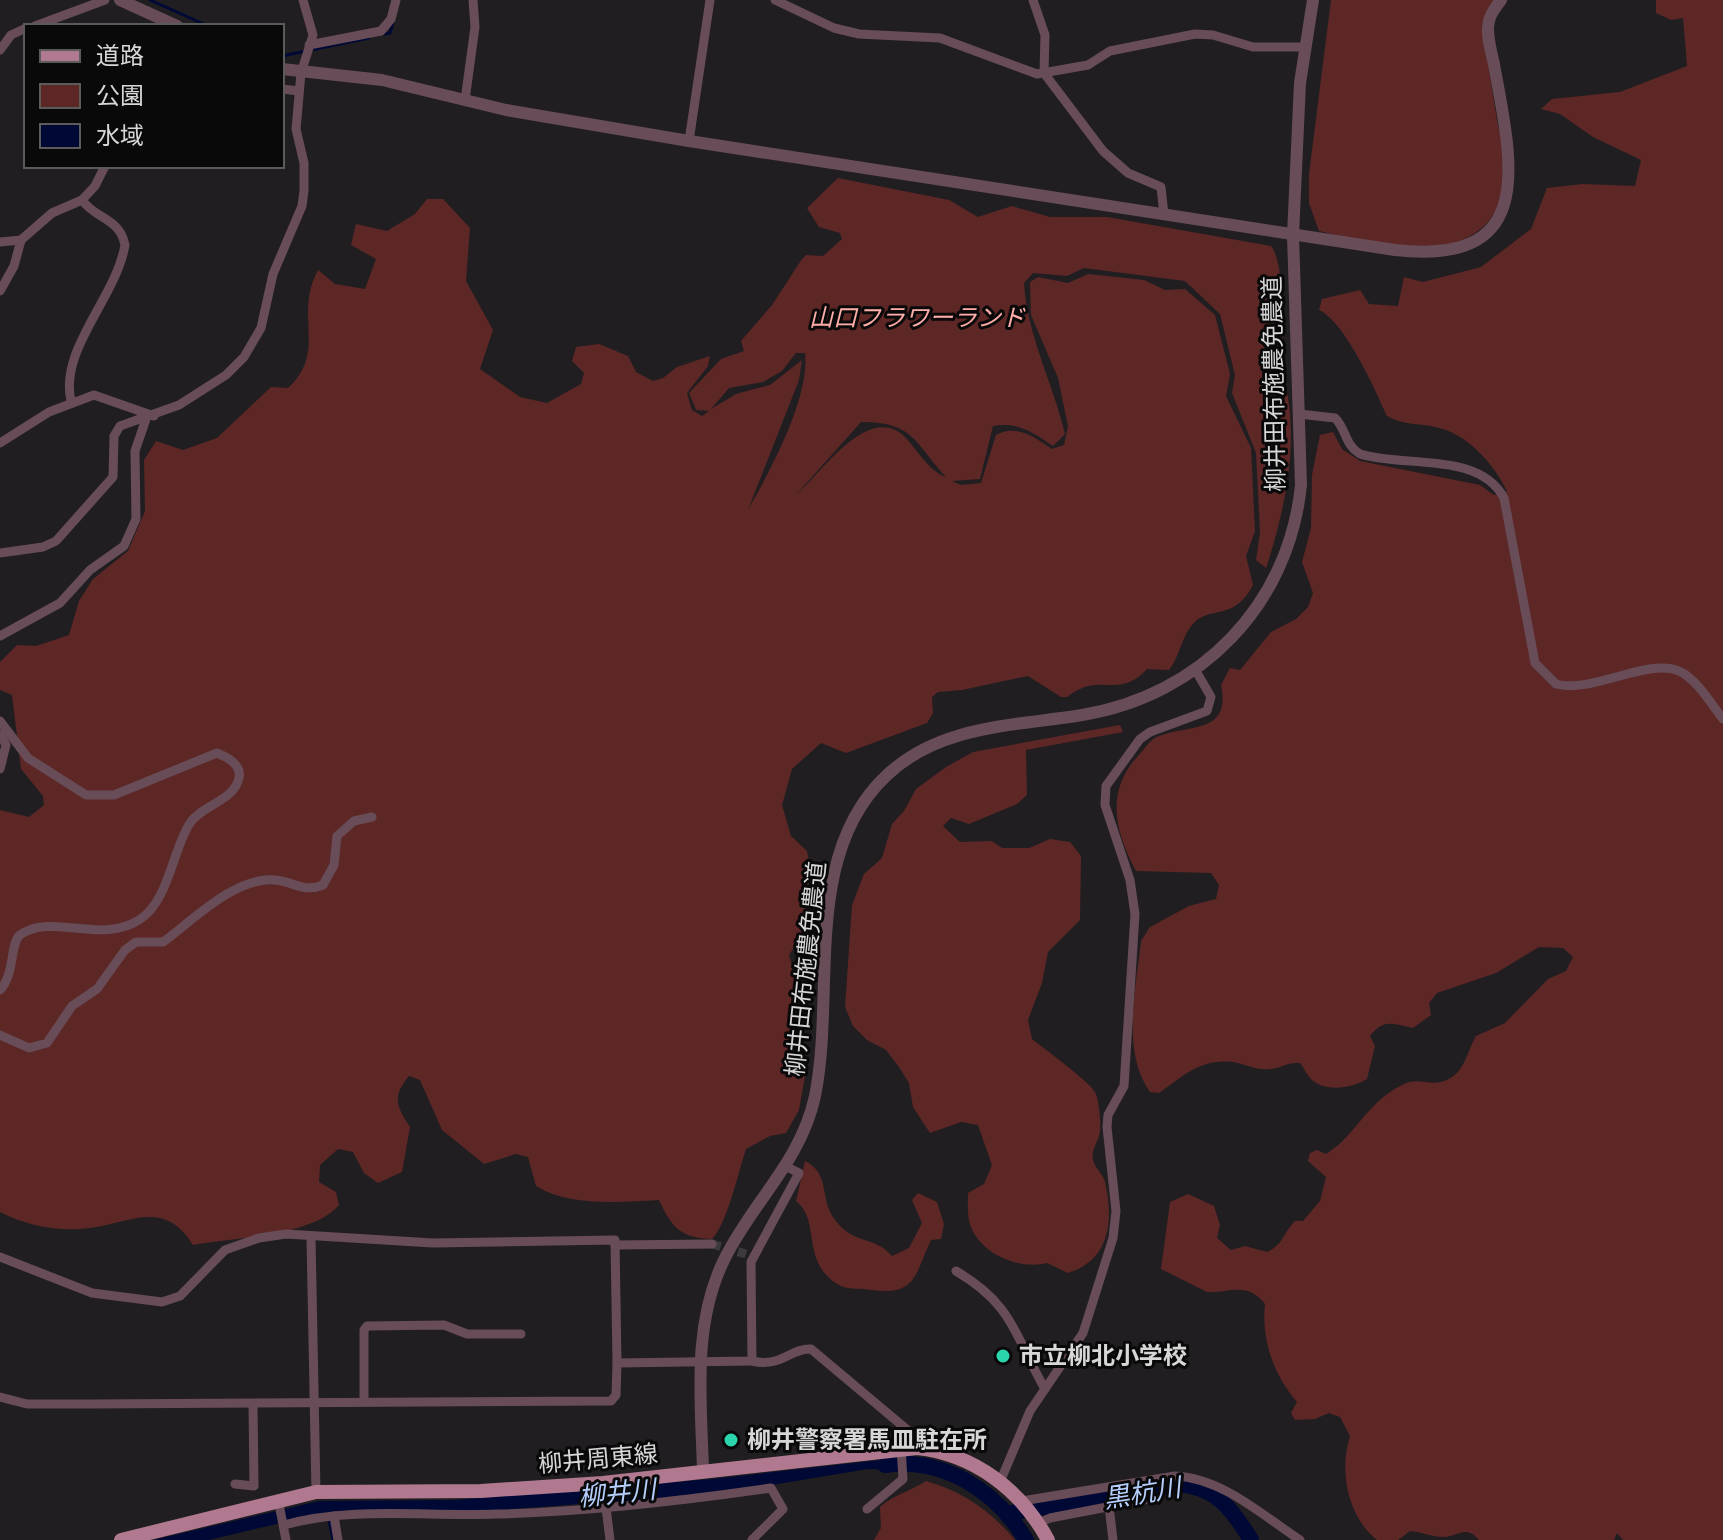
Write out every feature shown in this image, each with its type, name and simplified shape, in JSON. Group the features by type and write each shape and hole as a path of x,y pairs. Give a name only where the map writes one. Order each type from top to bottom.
{"main road":[{"name":"柳井周東線","path":"121,1540 316,1492 481,1491 603,1485 703,1470 907,1450 958,1456 1000,1482 1023,1502 1048,1540"}],"street":[{"path":"40,24 105,0"},
{"path":"120,0 173,24"},
{"path":"0,553 43,547 66,533 83,507 113,477 117,430 127,422 150,417 226,375 244,357 261,328 275,266 302,206 304,163 296,129 301,73 312,24 303,0"},
{"path":"306,50 381,31 391,19 396,0"},
{"path":"465,100 475,27 473,0"},
{"path":"689,141 710,0"},
{"path":"775,0 834,28 859,34 940,38 1009,66 1044,73 1088,65 1110,51 1195,34 1213,35 1253,47 1304,47"},
{"path":"1033,0 1045,35 1044,73 1103,151 1128,173 1161,187 1164,215"},
{"name":"柳井田布施農免農道","path":"703,1470 701,1362 706,1312 718,1274 743,1229 787,1167 805,1129 816,1087 838,858 850,824 874,788 901,762 943,739 1127,706 1196,671 1248,621 1282,564 1299,505 1302,461 1293,235 1304,47 1313,0"},
{"path":"284,69 382,80 547,118 689,141 1293,235 1437,253 1463,247 1492,226 1507,197 1511,165 1488,27 1501,0"},
{"path":"0,50 11,35 24,29"},
{"path":"284,89 299,91"},
{"path":"0,291 14,266 21,240 52,213 82,200 95,186 104,168"},
{"path":"71,401 72,358 93,325 125,245 115,224 87,207 82,200"},
{"path":"0,242 21,240"},
{"path":"0,443 71,401 94,395 150,417"},
{"path":"1299,414 1335,418 1341,425 1346,442 1360,454 1475,471 1498,486 1504,498 1535,663 1556,684 1588,685 1647,671 1672,669 1693,682 1723,719"},
{"path":"0,636 60,603 90,570 124,546 136,519 135,451 150,417"},
{"path":"1000,1482 1030,1411 1083,1333 1116,1222 1107,1127 1108,1115 1124,1086 1135,914 1130,880 1104,794 1111,777 1140,739 1150,732 1207,711 1211,697 1196,671"},
{"path":"0,721 28,758 86,795 114,795 217,753 228,758 238,769 239,778 230,794 206,807 191,823 159,894 142,919 106,933 62,927 33,930 18,936 14,943 9,981 0,990"},
{"path":"0,734 6,745 0,769"},
{"path":"0,1035 29,1048 47,1043 72,1006 97,989 125,950 136,942 163,942 198,910 248,885 274,879 308,891 323,885 334,865 337,836 354,821 372,817"},
{"path":"752,1361 750,1254 799,1173 787,1167"},
{"path":"0,1257 92,1293 162,1302 180,1296 225,1250 259,1238 286,1234 311,1238 388,1238 433,1243 615,1240 617,1363 616,1395 611,1401 27,1404 0,1397"},
{"path":"311,1238 316,1492"},
{"path":"615,1245 712,1244"},
{"path":"956,1271 986,1289 1003,1308 1045,1389"},
{"path":"364,1400 364,1330 367,1326 444,1325 467,1334 521,1334"},
{"path":"617,1363 782,1361 805,1348 811,1349 917,1438 907,1450 903,1473 897,1485 867,1509"},
{"path":"235,1484 254,1486 253,1404"},
{"path":"1023,1502 1175,1476 1192,1477 1218,1485 1300,1540"},
{"path":"603,1485 610,1540"},
{"path":"284,1524 330,1516 500,1514 771,1488 783,1509 752,1540"},
{"path":"1036,1520 1154,1498"},
{"path":"279,1503 286,1540"},
{"path":"1109,1506 1113,1540"},
{"path":"330,1516 338,1540"}],"green space":[{"path":"1331,0 1508,0 1482,23 1506,174 1496,210 1479,230 1457,242 1430,246 1372,243 1319,231 1309,203 1309,174"},
{"path":"1656,0 1723,0 1723,1540 1623,1540 1617,1533 1614,1540 1479,1540 1466,1532 1443,1537 1410,1531 1398,1540 1377,1540 1352,1506 1345,1463 1350,1436 1340,1417 1329,1413 1315,1419 1295,1420 1291,1413 1297,1402 1276,1369 1267,1344 1265,1304 1245,1290 1207,1292 1161,1269 1170,1202 1188,1194 1214,1206 1220,1225 1217,1238 1231,1250 1245,1246 1267,1252 1273,1249 1295,1221 1303,1221 1320,1201 1326,1177 1308,1161 1310,1153 1317,1150 1326,1154 1336,1147 1391,1091 1411,1082 1442,1082 1456,1074 1476,1036 1505,1023 1548,979 1566,971 1573,957 1563,948 1539,947 1496,973 1437,993 1429,1003 1431,1015 1413,1028 1389,1024 1375,1030 1370,1036 1375,1046 1367,1079 1354,1085 1339,1088 1324,1086 1311,1079 1300,1063 1265,1069 1222,1061 1193,1070 1159,1093 1150,1092 1141,1076 1133,1039 1141,941 1150,927 1189,906 1216,899 1219,885 1211,873 1136,871 1119,827 1117,797 1128,769 1151,741 1213,721 1223,702 1221,685 1230,668 1240,670 1271,632 1296,619 1308,607 1313,593 1302,562 1311,528 1312,475 1320,435 1333,432 1342,449 1360,461 1480,485 1494,495 1507,491 1487,460 1458,436 1447,430 1387,416 1349,342 1329,317 1319,310 1322,299 1360,290 1369,304 1398,306 1404,277 1423,282 1481,267 1531,229 1547,188 1583,184 1635,186 1641,160 1593,137 1560,114 1541,109 1552,99 1620,92 1687,66 1683,18 1671,20 1656,13"},
{"name":"山口フラワーランド","path":"838,178 949,200 978,217 1012,206 1050,217 1107,217 1271,246 1281,281 1283,351 1278,363 1286,387 1291,438 1280,519 1266,568 1256,560 1260,532 1256,453 1232,393 1235,375 1220,314 1185,281 1084,268 1067,276 1033,273 1024,283 1026,302 1065,434 1053,446 1018,427 993,426 980,479 952,481 961,485 981,483 996,435 1004,432 1025,433 1052,449 1064,445 1068,426 1058,378 1031,315 1030,282 1038,277 1068,283 1088,274 1144,280 1165,290 1185,289 1215,315 1230,374 1226,396 1251,448 1255,531 1246,556 1253,585 1245,597 1230,609 1206,615 1192,625 1169,670 1147,669 1127,683 1090,686 1067,697 1061,697 1028,676 938,692 932,697 933,713 927,723 846,753 821,743 792,769 782,805 791,836 807,851 810,867 804,932 789,955 802,1003 792,1036 794,1066 805,1076 799,1110 786,1133 770,1136 746,1149 727,1210 712,1239 679,1230 668,1218 659,1200 596,1202 549,1193 536,1186 528,1157 516,1154 484,1164 442,1130 420,1080 409,1076 398,1095 399,1107 410,1127 402,1172 378,1183 364,1173 353,1152 338,1149 320,1165 319,1182 336,1192 339,1205 326,1216 292,1230 193,1245 171,1222 159,1218 147,1217 90,1228 66,1229 32,1224 0,1212 0,810 29,817 44,805 43,796 21,769 12,695 0,690 0,662 17,645 36,646 69,635 79,601 93,579 128,551 145,511 144,460 156,441 183,450 217,438 271,387 288,388 300,374 306,360 308,303 318,270 335,284 365,289 376,259 351,245 356,224 387,231 415,214 427,199 443,199 470,228 466,281 493,330 480,369 520,397 547,403 581,384 584,373 572,361 576,347 599,344 628,356 636,372 653,381 663,378 677,367 710,356 708,366 687,393 692,410 702,416 709,411 696,410 689,393 721,359 744,351 741,341 772,305 802,259 806,255 823,256 842,239 840,233 819,227 807,208","holes":["796,353 805,353 805,371 795,412 748,510 799,380 802,360 770,385 736,394 711,409 729,388 763,382 782,371","861,422 903,430 946,477 929,465 906,438 892,429 877,428 846,444 796,495"]},
{"path":"1120,725 1123,732 1026,750 1027,795 1017,804 969,824 951,818 943,826 960,842 992,841 1002,848 1029,848 1050,839 1070,842 1081,856 1080,920 1048,952 1042,983 1028,1020 1032,1039 1093,1089 1099,1107 1100,1131 1093,1160 1105,1182 1108,1197 1106,1237 1093,1259 1068,1273 1047,1263 1013,1262 991,1251 975,1235 968,1217 968,1193 984,1184 992,1165 978,1125 961,1122 930,1133 913,1107 909,1083 899,1067 886,1050 867,1040 853,1026 845,1007 852,905 864,874 882,858 892,824 904,811 916,789 946,767 973,752"},
{"path":"805,1161 813,1166 822,1180 830,1212 842,1228 878,1245 892,1256 909,1248 922,1223 912,1200 918,1193 937,1202 944,1224 941,1239 931,1240 918,1271 907,1285 887,1291 852,1288 841,1286 828,1277 815,1255 804,1209 796,1201"},
{"path":"926,1481 952,1490 975,1503 1015,1540 874,1540 881,1528 880,1507"}],"water":[{"path":"898,1458 898,1470 868,1469 772,1485 659,1498 501,1510 323,1513 209,1540 153,1540 319,1501 454,1500 712,1479"}],"waterway":[{"path":"150,0 204,24"},
{"path":"384,34 390,33 393,23"},
{"path":"284,56 369,38"},
{"name":"柳井川","path":"885,1465 928,1466 966,1481 1000,1506 1026,1540"},
{"name":"黒杭川","path":"1015,1512 1175,1484 1201,1489 1220,1500 1251,1540"},
{"path":"329,1520 333,1540"}],"tunnel":[{"path":"712,1244 746,1254"}],"place":[{"name":"市立柳北小学校","path":"1003,1356"},
{"name":"柳井警察署馬皿駐在所","path":"731,1440"}]}
